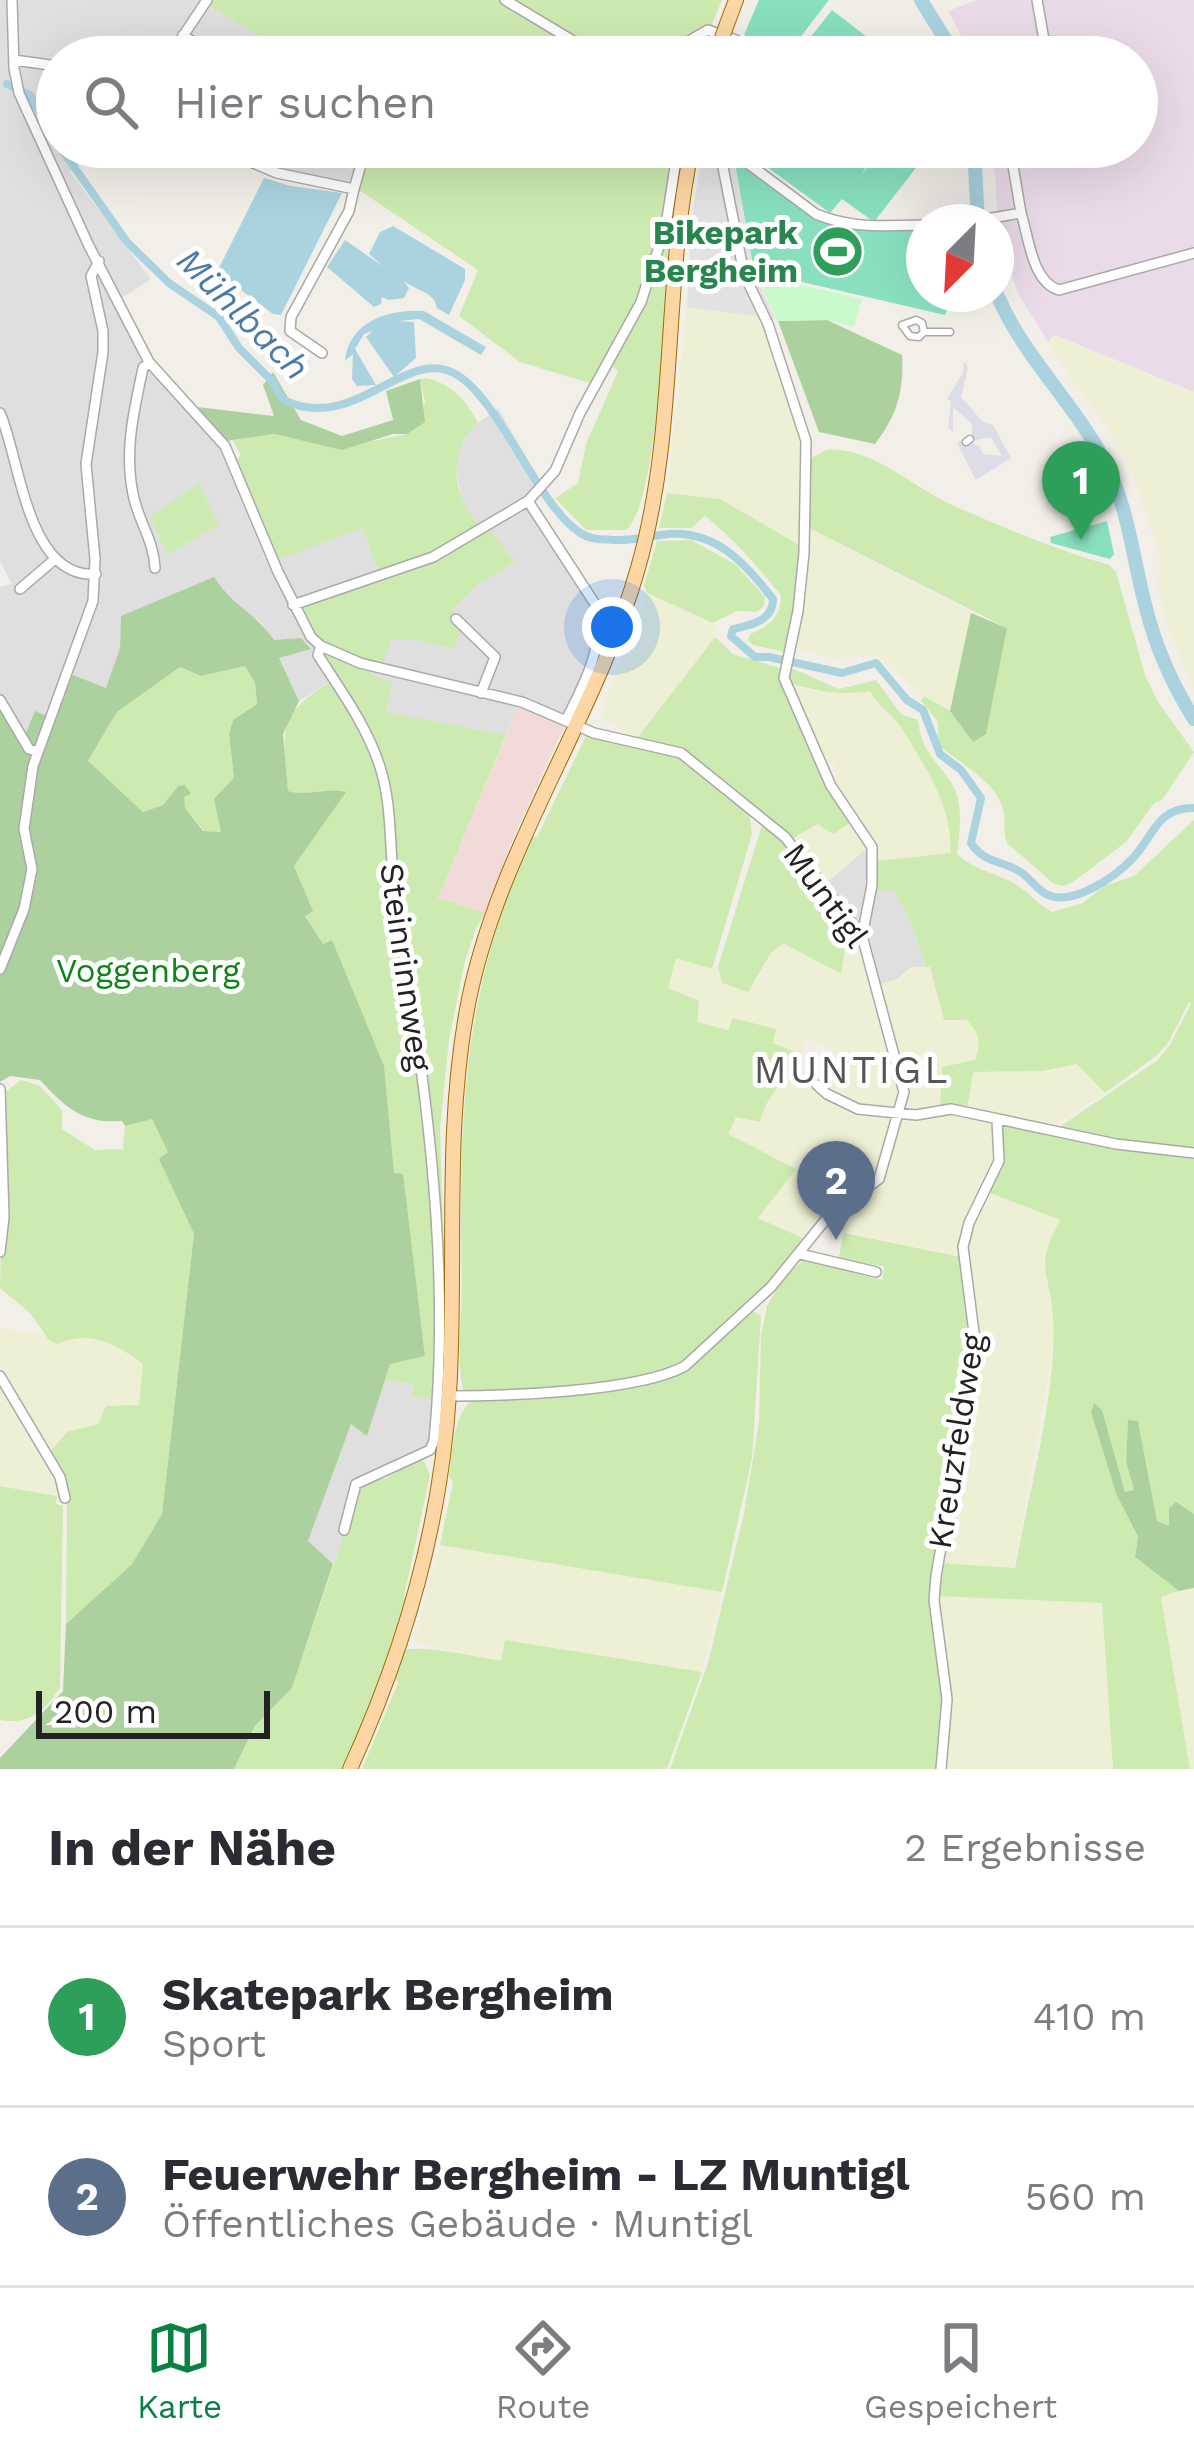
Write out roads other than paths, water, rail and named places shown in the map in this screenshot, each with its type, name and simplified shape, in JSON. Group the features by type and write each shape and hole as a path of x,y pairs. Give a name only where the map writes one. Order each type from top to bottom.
{"main road":[{"path":"723,36 736,0"},
{"path":"350,1769 383,1691 419,1575 439,1478 449,1396 454,1096 475,972 524,830 619,627 644,548 668,414 676,244 689,168"}],"street":[{"name":"Steinrinnweg","path":"12,0 16,80 36,129"},
{"path":"183,35 207,0"},
{"path":"505,0 565,36"},
{"path":"1037,0 1043,36"},
{"path":"14,60 36,63"},
{"name":"Steinrinnweg","path":"54,168 149,362 225,446 293,605 321,646 318,655 364,730 385,784 392,874 412,994 439,1220 441,1341 430,1450 356,1484 344,1530"},
{"path":"266,168 354,189"},
{"path":"322,352 290,331 291,317 350,211 359,168"},
{"path":"293,605 454,548 540,489 555,471 580,413 640,302 665,225 674,168"},
{"path":"726,168 744,274 768,324 808,452 804,553 798,611 783,668 786,688 831,786 872,847 872,885 862,936"},
{"path":"752,168 831,220 872,227 906,226"},
{"path":"1013,168 1021,213 1042,281 1052,289 1194,253"},
{"path":"1014,215 1021,213"},
{"path":"0,969 24,909 32,869 24,829 37,751 93,601 96,574 86,464 103,352 91,275 98,261"},
{"path":"924,332 916,320 899,321 910,337 950,332"},
{"path":"149,362 143,368 128,443 132,493 154,545 155,568"},
{"path":"0,413 29,509 55,559 76,573 96,574"},
{"path":"528,501 597,607 600,621 571,723"},
{"path":"20,590 55,559"},
{"path":"456,619 495,657"},
{"name":"Muntigl","path":"321,646 386,670 522,702 594,733 681,753 705,770 785,837 862,936 902,1084 899,1113 879,1179 827,1218 771,1287 668,1376 634,1383 449,1396"},
{"path":"481,693 495,657 506,649"},
{"path":"0,700 29,749 37,751"},
{"path":"818,1084 827,1094 858,1109 916,1115 951,1109 1117,1144 1194,1153"},
{"path":"0,1090 4,1217 0,1252"},
{"name":"Kreuzfeldweg","path":"941,1769 947,1700 934,1600 976,1348 963,1246 999,1161 998,1120"},
{"path":"800,1254 876,1272"},
{"path":"0,1376 60,1477 64,1498"}],"water":[{"path":"264,178 342,193 281,315 273,314 217,272"},
{"path":"393,226 465,269 465,280 449,315 404,281 409,288 404,298 382,297 374,307 327,267 345,240 384,267 369,254 380,232"},
{"path":"424,311 486,347 481,355 419,319 399,321 414,322 416,358 394,377 366,337 372,331 364,334 355,349 376,385 357,386 352,379 353,354 345,361 354,336 385,315"}],"waterway":[{"path":"921,0 943,36"},
{"name":"Mühlbach","path":"7,84 30,95 36,105"},
{"name":"Mühlbach","path":"75,168 127,242 169,283 219,317 282,399 306,407 329,407 351,402 410,374 446,370 464,379 481,397 546,496 579,532 614,540 686,535 729,553 773,599 765,617 733,629 731,636 755,657 842,673 876,663 907,700 923,710 940,754 961,770 981,798 971,843 987,858 1023,874 1044,893 1069,897 1093,888 1132,859 1164,818 1194,808"},
{"path":"975,168 977,204"},
{"path":"1006,312 1114,481 1155,637 1194,719"}],"place":[{"name":"Bikepark Bergheim","path":"837,251"},
{"name":"Skatepark Bergheim","path":"1081,540"},
{"name":"Feuerwehr Bergheim - LZ Muntigl","path":"836,1240"}],"district":[{"name":"MUNTIGL","path":"852,1069"}],"park label":[{"name":"Voggenberg","path":"148,970"}]}
